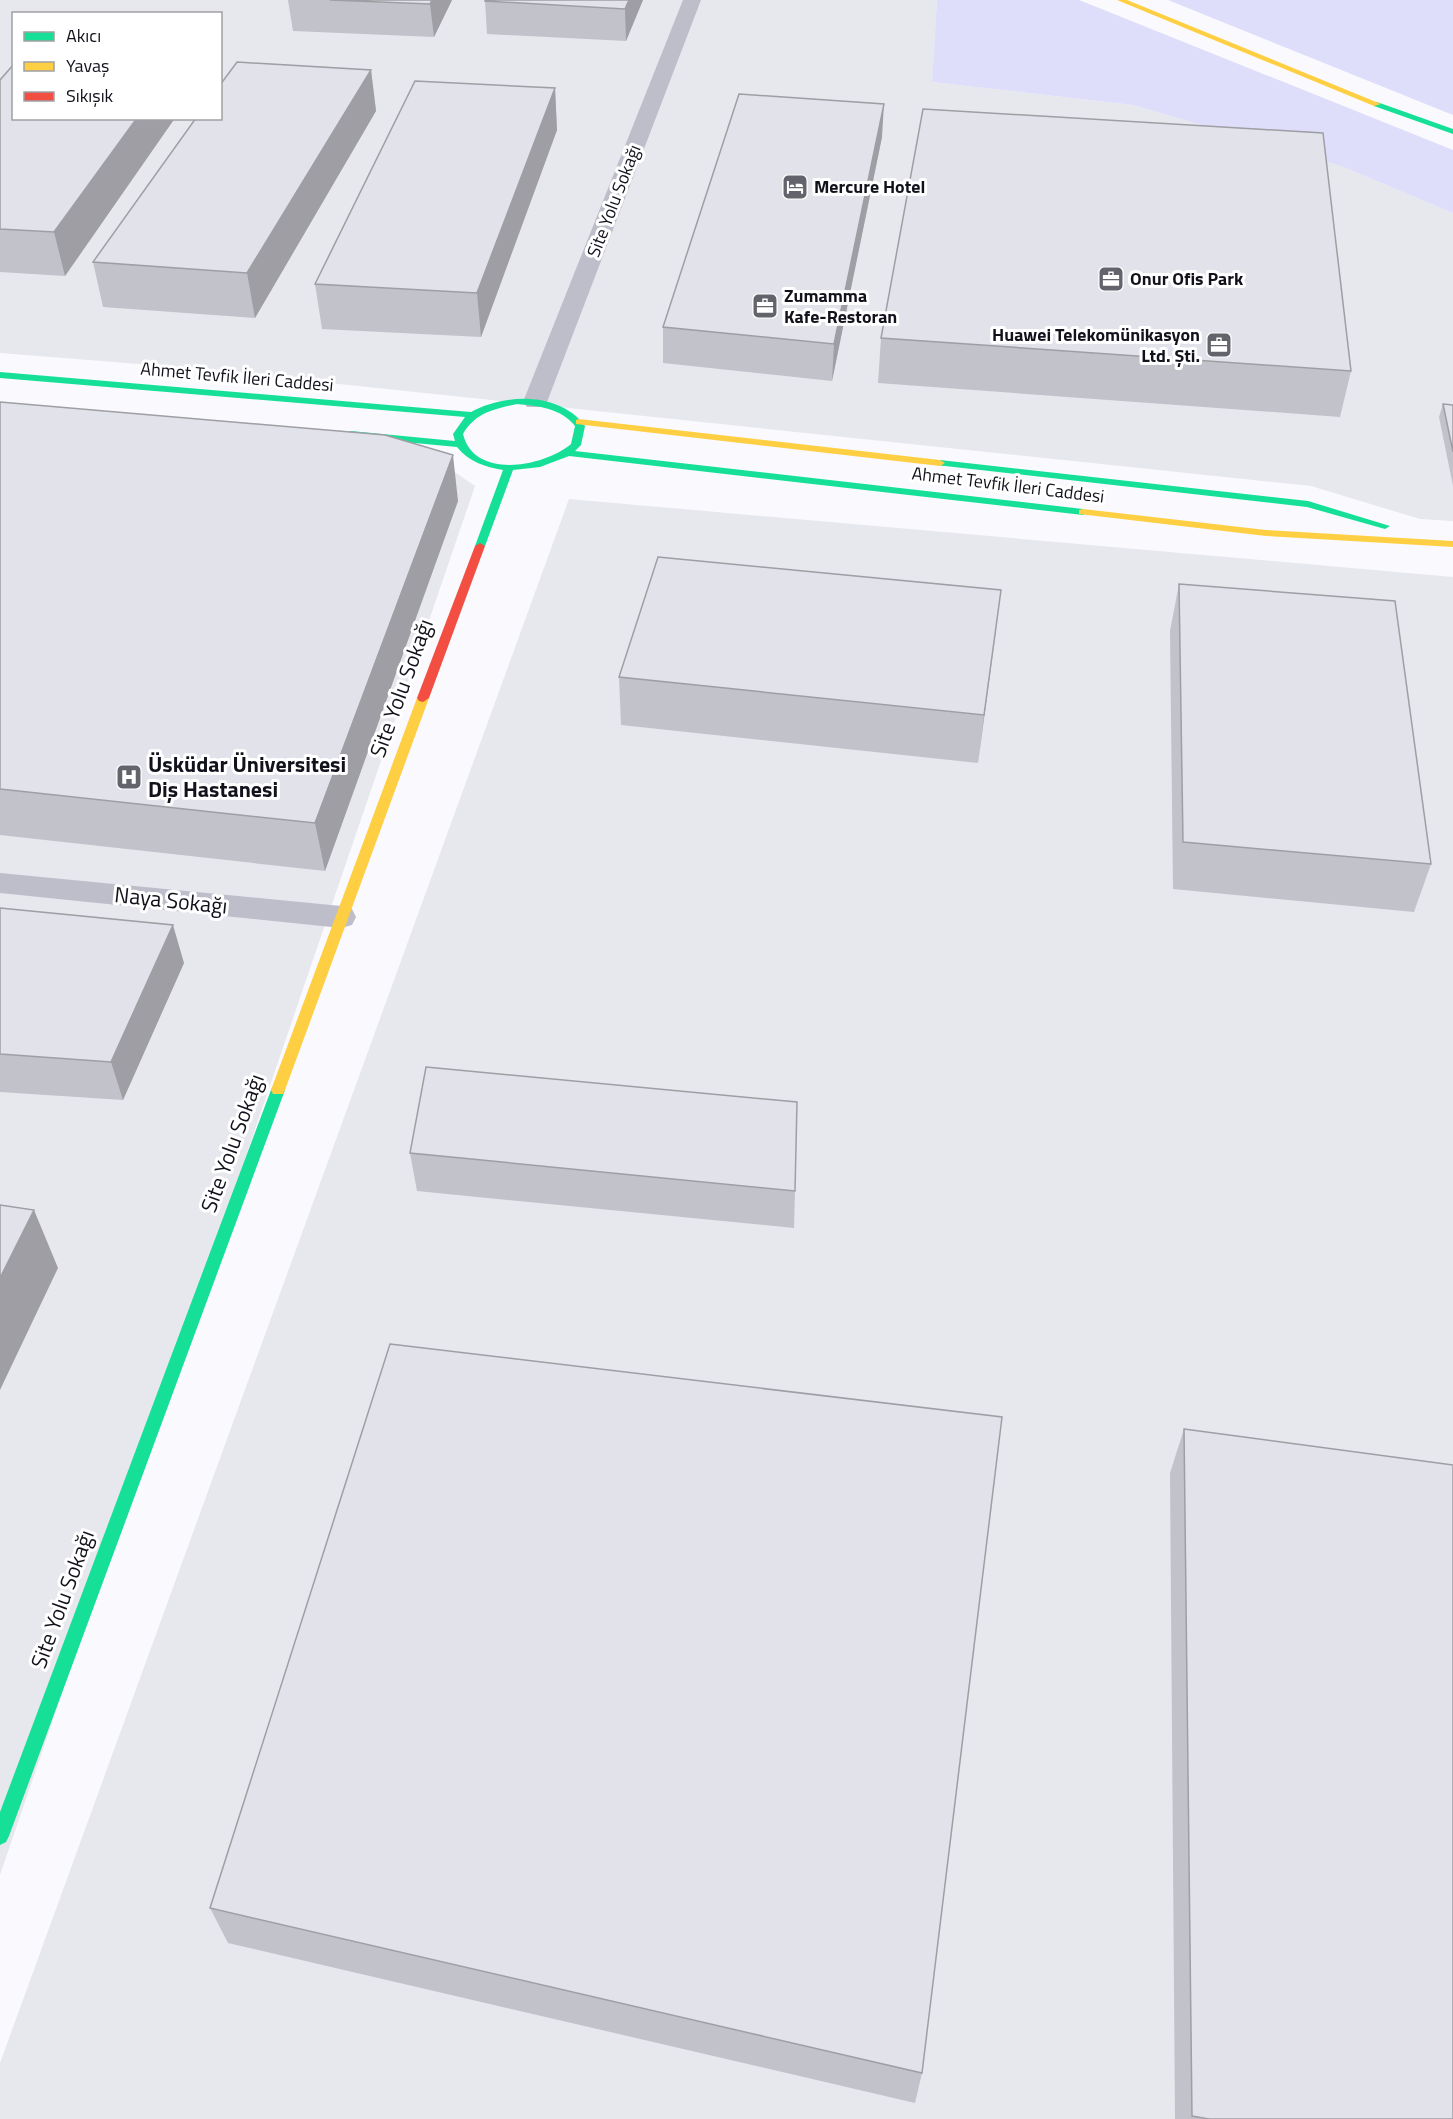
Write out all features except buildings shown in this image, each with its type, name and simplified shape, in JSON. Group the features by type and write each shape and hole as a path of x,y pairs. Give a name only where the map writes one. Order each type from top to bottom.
{"main road":[{"path":"1121,0 1410,118 1453,132"},
{"name":"Ahmet Tevfik İleri Caddesi","path":"0,375 471,415"},
{"path":"535,402 553,405 568,412 579,422 582,432 579,443 569,453 542,464 509,468 477,460 465,453 458,444 457,434 462,424 471,415 500,403 535,402"},
{"name":"Ahmet Tevfik İleri Caddesi","path":"579,422 1308,504 1449,544"},
{"path":"341,433 458,444"},
{"name":"Ahmet Tevfik İleri Caddesi","path":"569,453 1266,533 1449,544"},
{"name":"Site Yolu Sokağı","path":"0,1836 509,468"}],"street":[{"name":"Site Yolu Sokağı","path":"535,402 692,0"},
{"name":"Naya Sokağı","path":"0,883 341,917"}],"shaded area":[{"path":"0,0 937,0 932,82 1133,105 1341,166 1453,213 1453,521 1420,519 1311,486 177,367 0,353"},
{"path":"937,0 1079,0 1453,150 1453,213 1341,166 1133,105 932,82"},
{"path":"1168,0 1453,0 1453,115"},
{"path":"0,417 430,455 475,486 0,1875"},
{"path":"569,499 1453,577 1453,2119 0,2119 0,2063"}],"traffic: fast":[{"path":"1377,104 1453,132"},
{"path":"0,375 471,415"},
{"path":"517,401 552,406 561,409 575,419 580,426 576,445 566,454 552,461 519,468 486,464 473,458 463,448 460,441 458,434 463,425 482,410 517,401"},
{"path":"351,434 458,444"},
{"path":"569,453 1083,512"},
{"path":"940,463 1308,504 1385,526"},
{"path":"480,546 509,468"},
{"path":"0,1836 278,1090"}],"traffic: slow":[{"path":"1121,0 1377,104"},
{"path":"579,422 940,463"},
{"path":"1083,512 1266,533 1453,544"},
{"path":"278,1090 423,698"}],"traffic: jam":[{"path":"423,698 480,546"}],"place":[{"name":"Mercure Hotel","path":"795,187"},
{"name":"Onur Ofis Park","path":"1111,279"},
{"name":"Zumamma Kafe-Restoran","path":"765,306"},
{"name":"Huawei Telekomünikasyon Ltd. Şti.","path":"1219,345"},
{"name":"Üsküdar Üniversitesi Diş Hastanesi","path":"129,777"}]}
